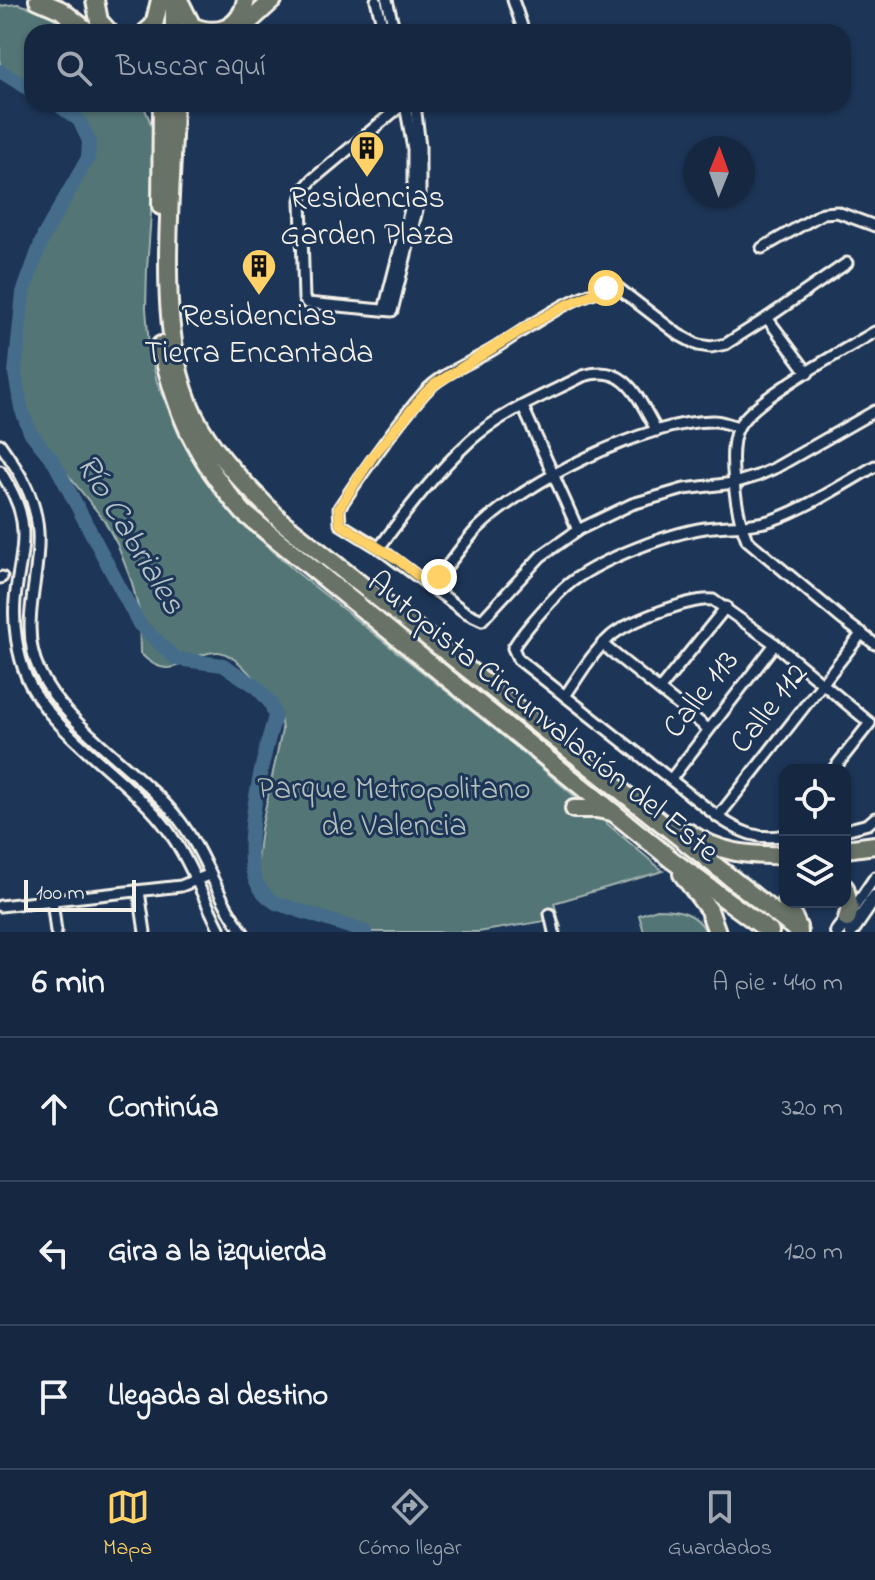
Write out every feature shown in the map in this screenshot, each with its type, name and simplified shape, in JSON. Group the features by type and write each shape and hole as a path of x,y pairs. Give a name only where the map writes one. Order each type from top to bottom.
{"highway":[{"path":"38,0 61,10 79,24"},
{"path":"95,0 102,24"},
{"path":"154,24 161,0"},
{"path":"161,0 162,24"},
{"path":"176,0 191,24"},
{"path":"174,24 176,0"},
{"path":"235,24 246,0"},
{"path":"247,24 273,0"},
{"path":"152,112 161,133"},
{"name":"Autopista Circunvalación del Este","path":"162,112 158,311 161,341 177,408 201,455 229,496 259,526 672,860 770,932"},
{"name":"Autopista Circunvalación del Este","path":"174,112 170,331 182,383 200,426 212,445 281,521 800,932"},
{"path":"173,152 184,112"},
{"path":"620,790 708,845 731,853 779,855"},
{"path":"851,848 875,845"},
{"path":"672,860 709,910 717,932"},
{"path":"789,908 800,932"},
{"path":"845,928 850,908"}],"main road":[{"path":"845,928 875,897"}],"street":[{"path":"513,0 521,24"},
{"path":"384,1 384,24"},
{"path":"384,1 392,24"},
{"path":"388,310 305,302 301,200 304,189 313,179 394,112"},
{"path":"388,310 413,198 413,149 406,112"},
{"path":"388,310 420,198 420,147 416,112"},
{"path":"762,248 823,213 837,212 875,226"},
{"path":"847,263 726,344 711,347 698,345 679,335 618,288 606,288 564,306 435,384 373,456 339,508 338,516 340,524 379,548 465,612 482,620 541,556 578,530 646,500 684,489 734,483 775,468 875,411"},
{"path":"767,318 808,373"},
{"path":"875,332 759,404 738,427 734,448 734,483 741,526 747,540 875,644"},
{"path":"379,548 423,492 472,440 523,407 583,376 596,372 610,373 629,385 657,431"},
{"path":"523,407 578,530"},
{"path":"430,586 477,529 552,474 674,425 717,421 738,427"},
{"path":"0,444 25,481 34,507 38,557 29,613 31,642 38,669 52,695 69,714 167,804 195,843 243,932"},
{"path":"779,835 758,837 742,833 718,817 518,659 513,648 562,591 596,568 667,537 704,528 741,526 773,519 875,466"},
{"path":"0,471 17,501 22,518 23,538 14,616 21,661 36,698 51,716 156,815 181,849 221,932"},
{"path":"565,696 602,644 624,627 686,602 702,598 713,600 775,644 872,725 838,764"},
{"path":"660,689 726,607"},
{"name":"Calle 112","path":"718,817 862,633"},
{"path":"602,644 708,729"},
{"name":"Calle 113","path":"671,779 775,644"},
{"path":"851,828 868,824 875,818"},
{"path":"0,906 181,886 211,874"},
{"path":"845,928 875,877"},
{"path":"139,891 145,932"},
{"path":"52,900 56,932"},
{"path":"550,914 554,932"}],"green space":[{"path":"18,4 43,11 63,24 24,24 24,81 0,68 0,6"},
{"name":"Parque Metropolitano de Valencia","path":"74,112 146,112 154,131 146,308 149,346 157,382 179,435 203,477 234,516 295,571 513,744 663,871 554,903 561,927 549,929 545,921 478,932 364,932 314,914 284,908 267,897 256,870 261,829 282,730 279,714 252,676 226,654 207,653 171,668 152,663 140,653 139,611 117,544 104,520 32,430 17,385 18,325 36,249 85,167 90,150 85,124"},
{"path":"657,909 686,913 697,920 706,932 644,932 639,915"}],"waterway":[{"name":"Río Cabriales","path":"0,71 24,86"},
{"name":"Río Cabriales","path":"68,112 79,120 89,141 88,158 44,235 23,293 15,373 21,408 30,432 54,462 139,624 176,659 223,665 257,687 271,704 275,716 261,770 251,835 252,869 260,889 276,903 365,932"}],"place":[{"name":"Residencias Garden Plaza","path":"367,179"},
{"name":"Residencias Tierra Encantada","path":"259,297"}],"route":[{"path":"439,577 430,586 397,559 340,524 339,508 373,456 435,384 530,325 606,288"}]}
